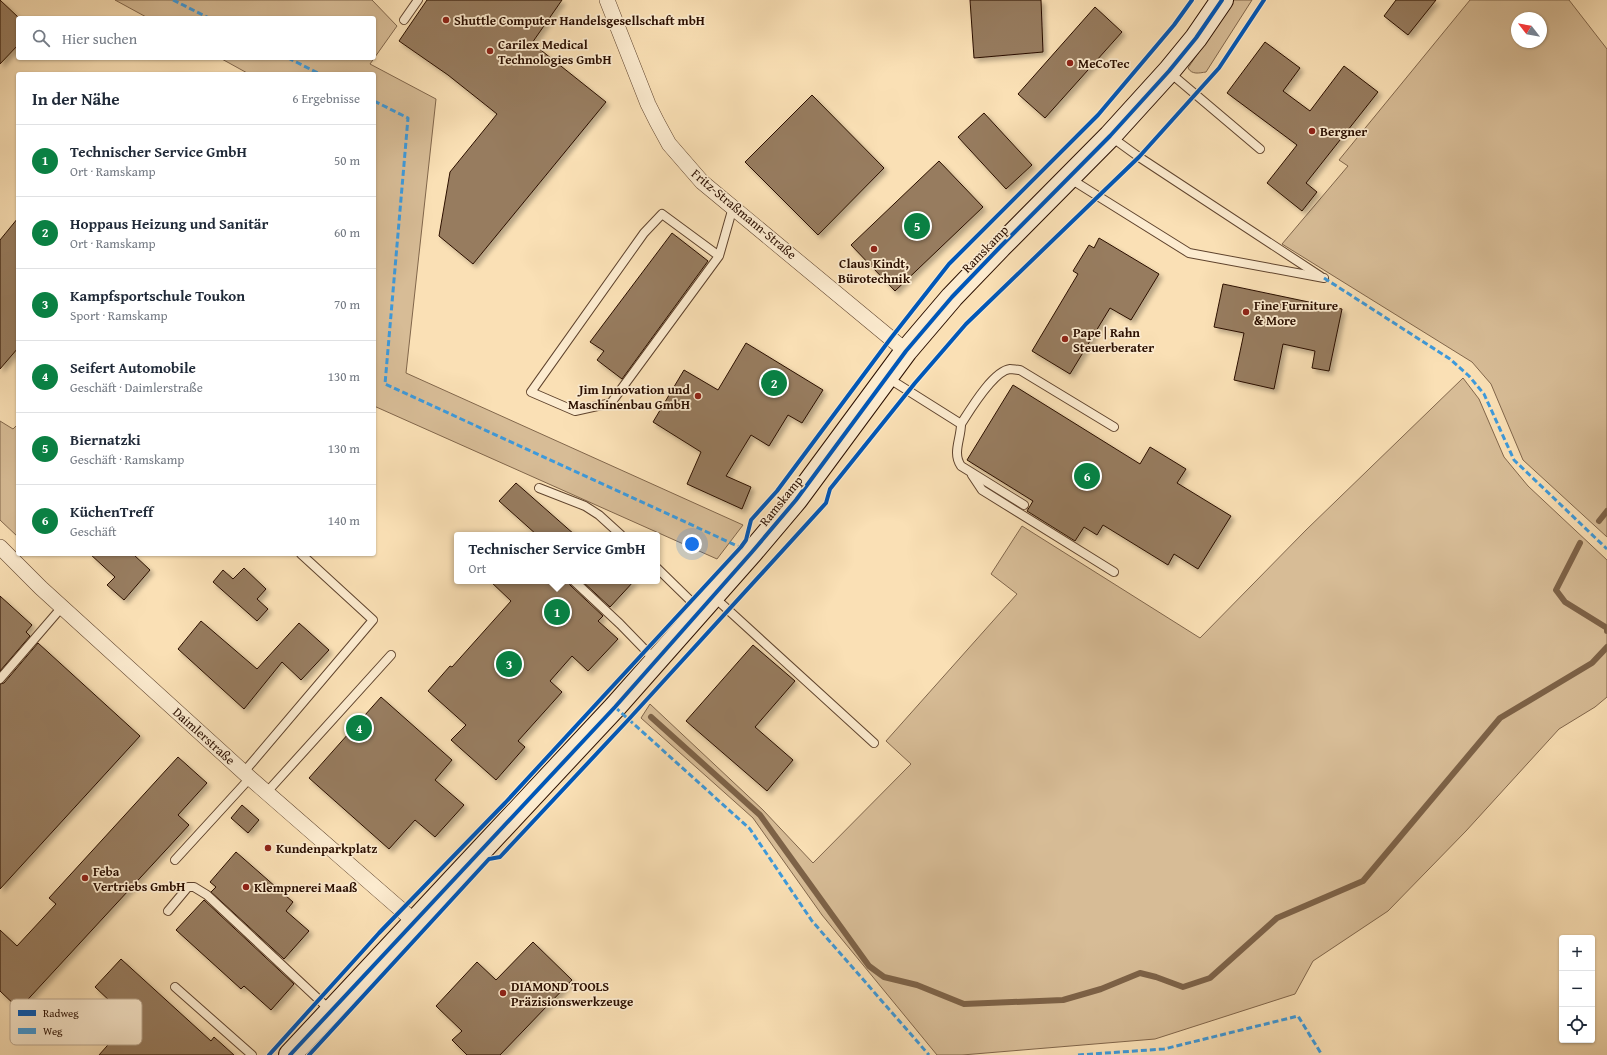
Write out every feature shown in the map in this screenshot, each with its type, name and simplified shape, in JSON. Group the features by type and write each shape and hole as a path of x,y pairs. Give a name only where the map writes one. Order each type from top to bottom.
{"street":[{"name":"Fritz-Straßmann-Straße","path":"607,0 648,104 669,144 702,182 906,351"},
{"name":"Ramskamp","path":"290,1055 707,603 796,500 906,351 952,297 1110,136 1196,38 1222,0"},
{"name":"Daimlerstraße","path":"0,547 62,607 247,775 414,921"}],"lane":[{"path":"404,20 418,0"},
{"path":"1168,71 1260,149"},
{"path":"1068,178 1190,253 1324,278 1139,157 1110,136"},
{"path":"719,256 662,214 644,234 531,392 575,411 611,403 719,256 733,207"},
{"path":"1024,505 969,471 957,460 957,447 961,434 961,424 983,391 999,374 1010,369 1020,370 1114,427"},
{"path":"887,377 961,424"},
{"path":"969,471 982,490 1114,572"},
{"path":"539,488 584,506 599,515 618,532"},
{"path":"175,860 247,775 373,620 303,556"},
{"path":"660,570 707,603 874,743"},
{"path":"577,584 620,624 655,661"},
{"path":"0,679 62,607"},
{"path":"267,792 391,655"},
{"path":"168,911 188,887 194,887 207,895 331,1011"},
{"path":"175,987 252,1055"}],"shaded area":[{"path":"115,0 372,0 397,26 376,56 376,16 144,16"},
{"path":"1234,0 1252,0 1206,72 1192,72 1188,68"},
{"path":"1470,0 1569,0 1607,49 1607,537 1523,460 1491,384 1472,362 1282,244 1348,166 1339,160"},
{"path":"224,60 373,60 370,64 436,99 406,373 743,525 717,559 660,534 660,532 656,532 376,407 376,72 245,72"},
{"path":"1463,378 1479,399 1504,457 1528,486 1607,560 1607,697 1595,707 1559,729 1466,831 1388,911 1313,961 1295,994 1155,1039 962,1055 937,1055 822,915 753,818 641,718 650,704 763,810 813,863 911,764 886,741 1017,594 991,574 1022,526 1200,638 1306,530"},
{"path":"0,421 13,429 16,426 16,535 0,520"}],"building":[{"path":"0,0 17,16 16,47 0,64"},
{"path":"427,0 562,0 532,43 606,102 473,264 439,236 450,172 497,114 448,75 399,41"},
{"path":"970,0 1041,0 1043,52 974,58"},
{"path":"1396,0 1436,0 1408,35 1384,16"},
{"name":"MeCoTec","path":"1095,7 1122,32 1045,118 1018,94"},
{"name":"Bergner","path":"1265,42 1300,68 1283,91 1310,111 1344,66 1378,92 1306,183 1317,192 1302,211 1267,183 1297,145 1227,93"},
{"path":"812,95 884,168 818,235 745,162"},
{"path":"984,113 1032,165 1006,189 958,137"},
{"path":"939,161 983,207 895,291 851,245"},
{"path":"16,220 16,350 0,369 0,240"},
{"path":"672,233 708,261 622,379 597,360 604,351 590,342"},
{"path":"1099,238 1159,274 1131,320 1110,308 1070,374 1032,351 1078,274 1073,271 1089,245 1094,248"},
{"path":"1223,284 1342,309 1329,371 1312,368 1315,351 1283,344 1274,389 1234,380 1244,333 1214,327"},
{"path":"746,343 823,390 802,423 788,415 769,446 751,435 726,476 751,487 742,509 687,484 701,452 653,422 684,370 718,390"},
{"path":"1013,385 1140,464 1150,447 1186,469 1177,483 1231,516 1198,569 1174,554 1168,565 1103,525 1097,535 1084,527 1075,541 1027,511 1033,501 967,460"},
{"path":"516,483 572,532 534,532 499,501"},
{"path":"92,556 135,556 150,570 124,600 107,585 115,577"},
{"path":"244,568 266,589 257,599 268,609 257,621 213,582 223,570 233,579"},
{"path":"493,584 570,584 603,616 598,621 618,639 588,671 572,656 550,681 562,692 518,741 525,747 496,780 451,740 466,725 428,691 450,666 452,667 511,601"},
{"path":"585,584 631,584 610,607"},
{"path":"0,596 32,625 26,632 30,636 0,671"},
{"path":"201,621 257,669 299,623 329,650 301,680 282,662 244,709 178,649"},
{"path":"38,643 140,736 0,889 0,684 4,683"},
{"path":"753,645 795,681 755,727 793,760 767,791 686,721"},
{"path":"381,697 452,760 435,780 464,805 435,837 415,820 389,849 309,778"},
{"path":"178,757 207,783 178,815 189,825 28,999 10,999 10,1000 0,991 0,930 17,946 56,904 49,898"},
{"path":"242,805 259,820 248,833 231,818"},
{"path":"236,852 293,902 286,911 309,931 284,959 211,892 216,887 210,882"},
{"path":"204,900 294,984 271,1010 244,986 241,989 176,930"},
{"name":"DIAMOND TOOLS Präzisionswerkzeuge","path":"533,942 572,980 500,1055 467,1055 452,1040 462,1031 436,1006 477,962 496,980"},
{"path":"121,959 211,1041 214,1037 234,1055 99,1055 108,1045 142,1045 142,999 108,999 95,987"}],"waterway":[{"path":"1599,521 1607,511"},
{"path":"1580,543 1556,590 1565,602 1607,628 1607,631"},
{"path":"651,717 760,815 869,966 884,977 917,985 964,1004 1063,1000 1101,989 1140,973 1183,987 1210,978 1277,918 1363,881 1500,718 1592,663 1607,647"}],"marked path":[{"path":"173,0 205,16"},
{"path":"292,60 316,72"},
{"path":"376,102 408,118 385,384 744,549"},
{"path":"1324,278 1450,359 1469,376 1484,394 1514,460 1607,549"},
{"path":"615,707 750,829 812,921 929,1055"},
{"path":"1078,1055 1164,1049 1298,1016 1322,1055"}],"cycle path":[{"path":"269,1055 379,933 505,803 741,547 746,540 751,520 777,491 891,338 949,264 1098,115 1174,25 1192,0"},
{"path":"290,1055 615,707 752,552 796,500 906,351 952,297 1110,136 1169,71 1196,38 1222,0"},
{"path":"309,1055 489,859 500,857 629,719 826,503 830,489 915,383 966,324 1139,157 1219,68 1264,0"}],"place":[{"name":"Shuttle Computer Handelsgesellschaft mbH","path":"446,20"},
{"name":"Carilex Medical Technologies GmbH","path":"490,51"},
{"name":"MeCoTec","path":"1070,63"},
{"name":"Bergner","path":"1312,131"},
{"name":"Biernatzki","path":"917,226"},
{"name":"Claus Kindt, Bürotechnik","path":"874,249"},
{"name":"Fine Furniture & More","path":"1246,312"},
{"name":"Pape | Rahn Steuerberater","path":"1065,339"},
{"name":"Hoppaus Heizung und Sanitär","path":"774,383"},
{"name":"Jim Innovation und Maschinenbau GmbH","path":"698,396"},
{"name":"KüchenTreff","path":"1087,476"},
{"name":"Technischer Service GmbH","path":"557,612"},
{"name":"Kampfsportschule Toukon","path":"509,664"},
{"name":"Seifert Automobile","path":"359,728"},
{"name":"Kundenparkplatz","path":"268,848"},
{"name":"Feba Vertriebs GmbH","path":"85,878"},
{"name":"Klempnerei Maaß","path":"246,887"},
{"name":"DIAMOND TOOLS Präzisionswerkzeuge","path":"503,993"}]}
